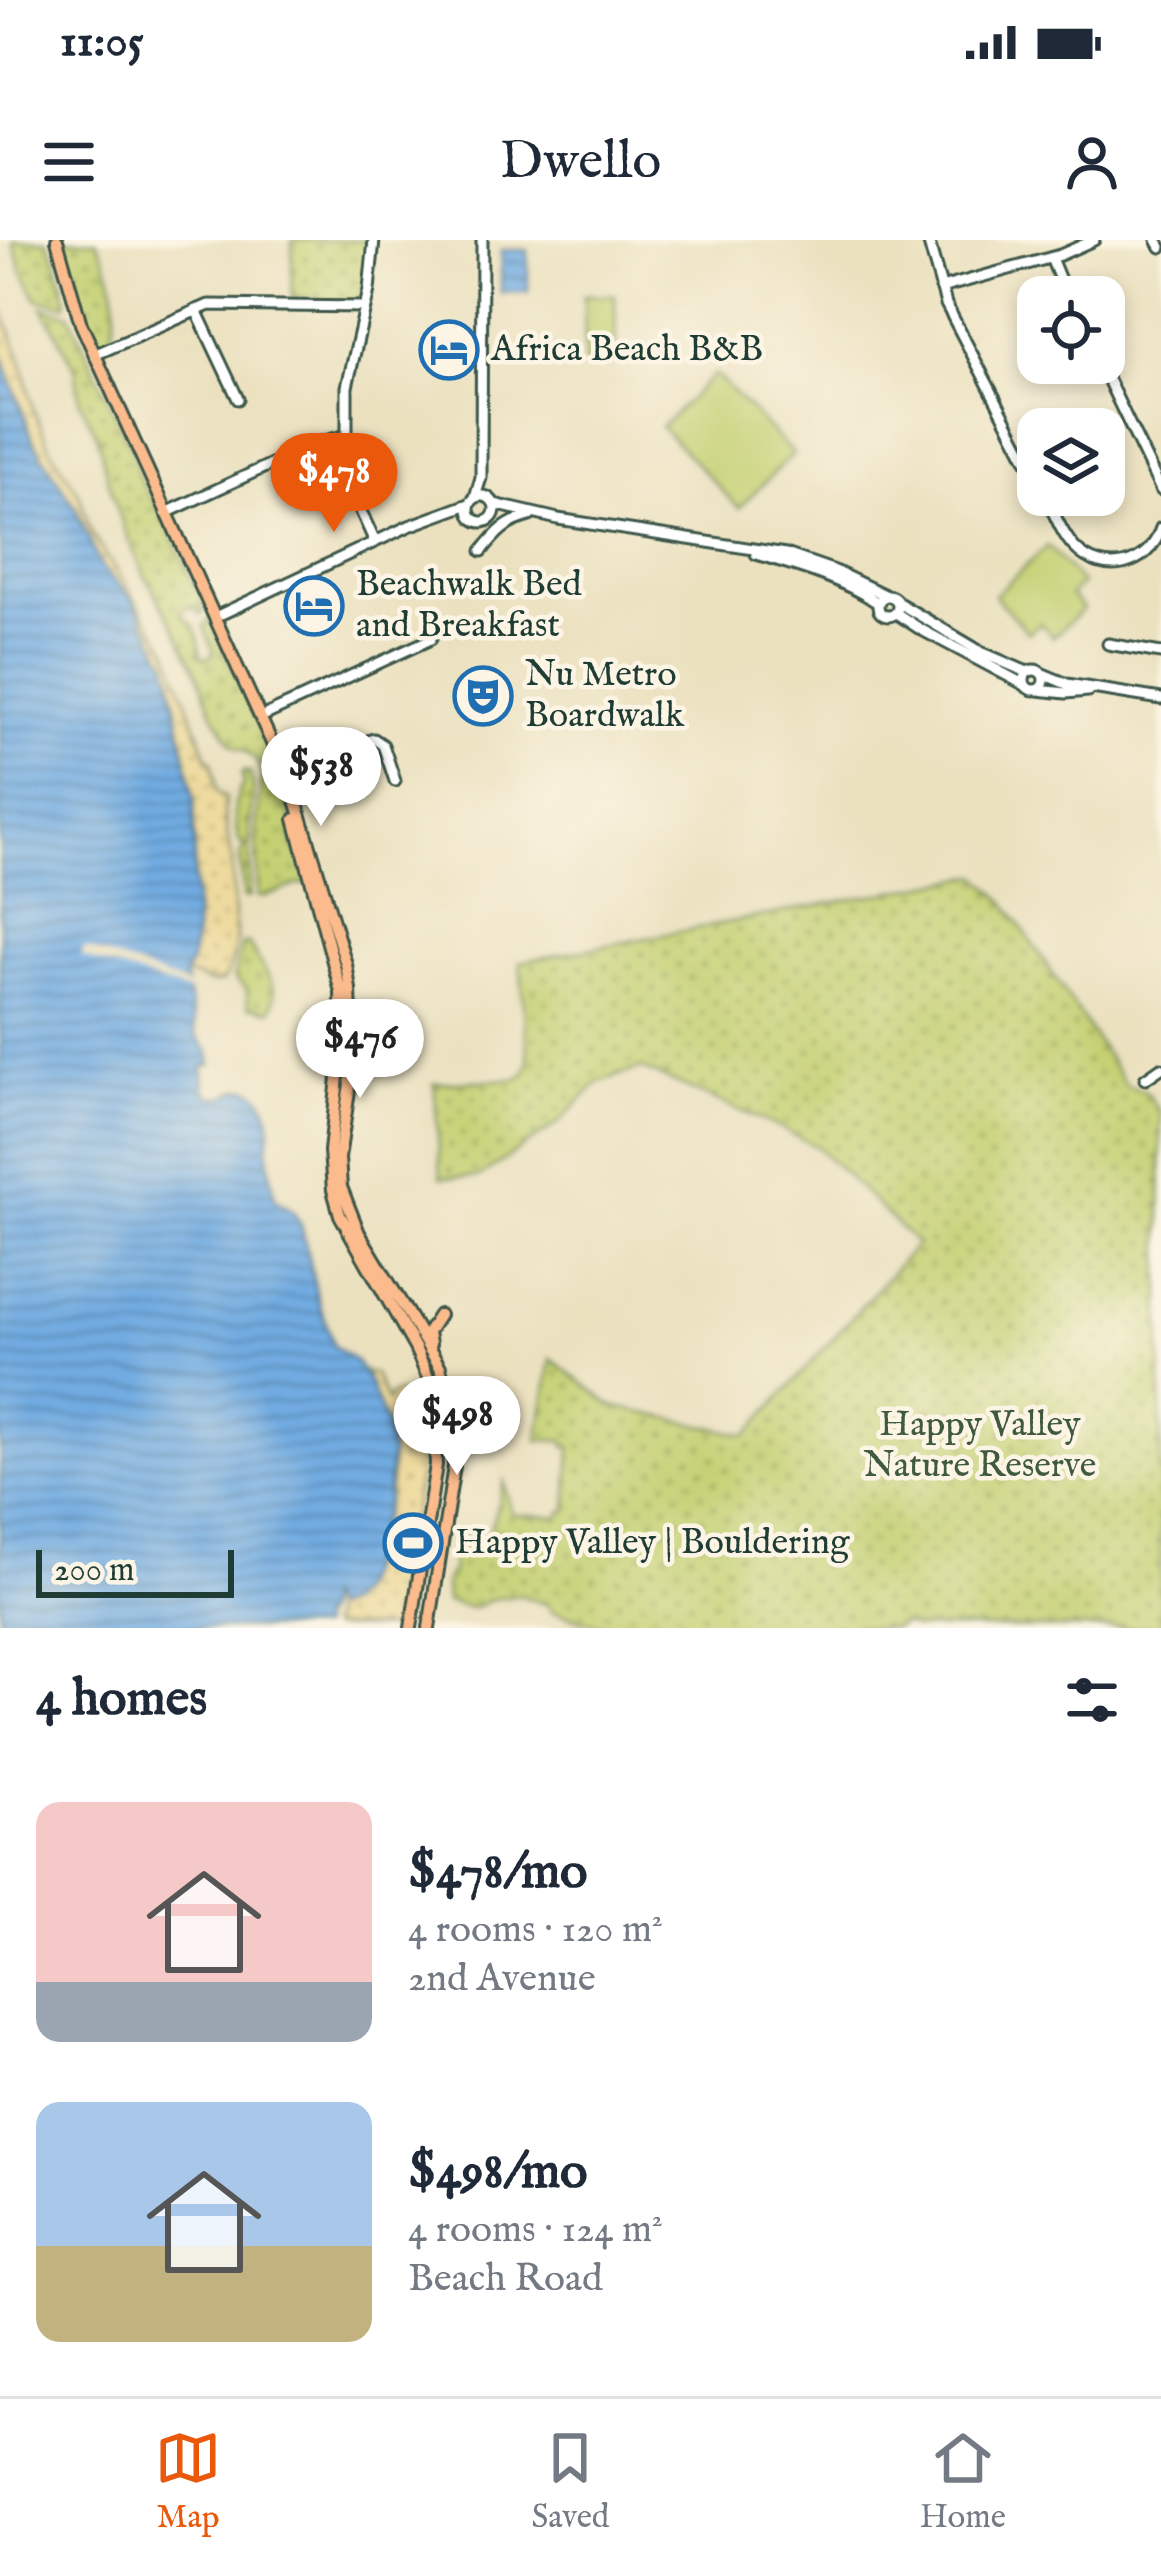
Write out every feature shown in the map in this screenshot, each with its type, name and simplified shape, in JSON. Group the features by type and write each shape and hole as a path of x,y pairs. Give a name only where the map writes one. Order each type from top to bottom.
{"main road":[{"path":"57,240 76,311 94,355 292,787 346,964 352,1058 339,1158 340,1187 359,1233 412,1329 434,1405 436,1465 411,1628"},
{"path":"285,771 341,992 342,1041 330,1151 333,1190 352,1237 444,1376 454,1466 429,1628"},
{"path":"431,1352 428,1332 439,1315"}],"street":[{"path":"374,240 347,387 346,435 347,481 374,542"},
{"path":"476,521 470,516 481,478 482,240"},
{"path":"928,240 946,304 1017,441"},
{"path":"941,288 1051,258 1094,240"},
{"path":"1051,258 1058,276"},
{"path":"94,355 213,304 364,307"},
{"path":"196,310 238,399"},
{"path":"1110,384 1161,490"},
{"path":"166,513 317,443 346,435"},
{"path":"431,517 485,522 492,505 481,478"},
{"path":"214,616 472,501 734,546 835,571 889,604 1028,672"},
{"path":"482,551 508,522 532,514"},
{"path":"1056,516 1072,546 1106,565 1124,565 1143,557 1161,529"},
{"path":"797,562 889,604 920,629 1031,690 1105,690"},
{"path":"851,588 873,607 871,622"},
{"path":"261,717 431,639"},
{"path":"1108,644 1161,653"},
{"path":"1025,685 1024,677 1035,670 1067,684 1161,699"},
{"path":"1038,689 1044,682 1042,674"},
{"path":"285,771 377,740 383,745 394,782"},
{"path":"1145,1079 1161,1068"}],"green space":[{"path":"13,240 47,240 65,305 37,299"},
{"path":"62,240 97,240 116,304 108,343 97,343 81,308"},
{"path":"292,240 369,240 361,299 292,297"},
{"path":"584,295 615,295 616,362 585,362"},
{"path":"43,307 69,314 133,452 141,480 178,548 205,611 201,614 186,607 184,618 195,629 200,655 206,659 214,653 204,626 210,619 273,760 292,818 295,849 311,884 258,897 256,829 262,773 247,752 232,745 213,713 177,631 144,574 124,529 97,435 80,402 75,368"},
{"path":"715,374 793,454 739,508 661,427"},
{"path":"1048,546 1082,584 1070,595 1083,609 1053,637 1040,623 1028,633 994,595"},
{"path":"244,771 250,773 254,788 250,897 244,898 240,857 245,846 238,840 235,809"},
{"name":"Happy Valley Nature Reserve","path":"978,875 1005,902 1126,1085 1145,1091 1161,1113 1161,1628 914,1628 903,1623 894,1628 609,1628 552,1611 520,1595 472,1608 446,1602 445,1581 453,1570 457,1531 488,1537 504,1482 512,1514 560,1517 567,1511 571,1447 564,1441 538,1440 551,1359 613,1406 747,1435 917,1244 817,1147 641,1068 599,1082 556,1125 479,1177 441,1177 434,1083 518,1079 529,1063 520,962"},
{"path":"242,944 249,944 269,977 274,994 270,1011 248,1006 247,990 234,978"}],"sand":[{"path":"0,304 49,446 79,494 91,533 168,649 212,760 217,792 226,797 236,935 232,961 221,982 185,974 195,933 194,798 168,664 133,600 103,569 76,509 34,442 0,351"},
{"path":"365,1372 374,1374 387,1401 391,1394 399,1393 419,1426 423,1453 393,1628 330,1628 331,1609 347,1602 359,1588 389,1486 386,1424"}],"water":[{"path":"501,250 528,250 528,292 501,293"},
{"path":"0,351 34,442 76,509 103,569 133,600 168,664 194,798 195,933 185,974 196,1035 209,1052 211,1065 203,1066 205,1089 211,1097 226,1097 250,1089 265,1104 275,1199 291,1209 301,1224 334,1346 356,1362 386,1425 391,1452 387,1500 373,1551 359,1588 347,1604 331,1609 325,1598 320,1628 0,1628"}],"pier":[{"path":"84,947 194,988 195,994 81,956"}],"place":[{"name":"Africa Beach B&B","path":"449,350"},
{"name":"Beachwalk Bed and Breakfast","path":"314,606"},
{"name":"Nu Metro Boardwalk","path":"483,696"},
{"name":"Happy Valley | Bouldering","path":"413,1543"}]}
